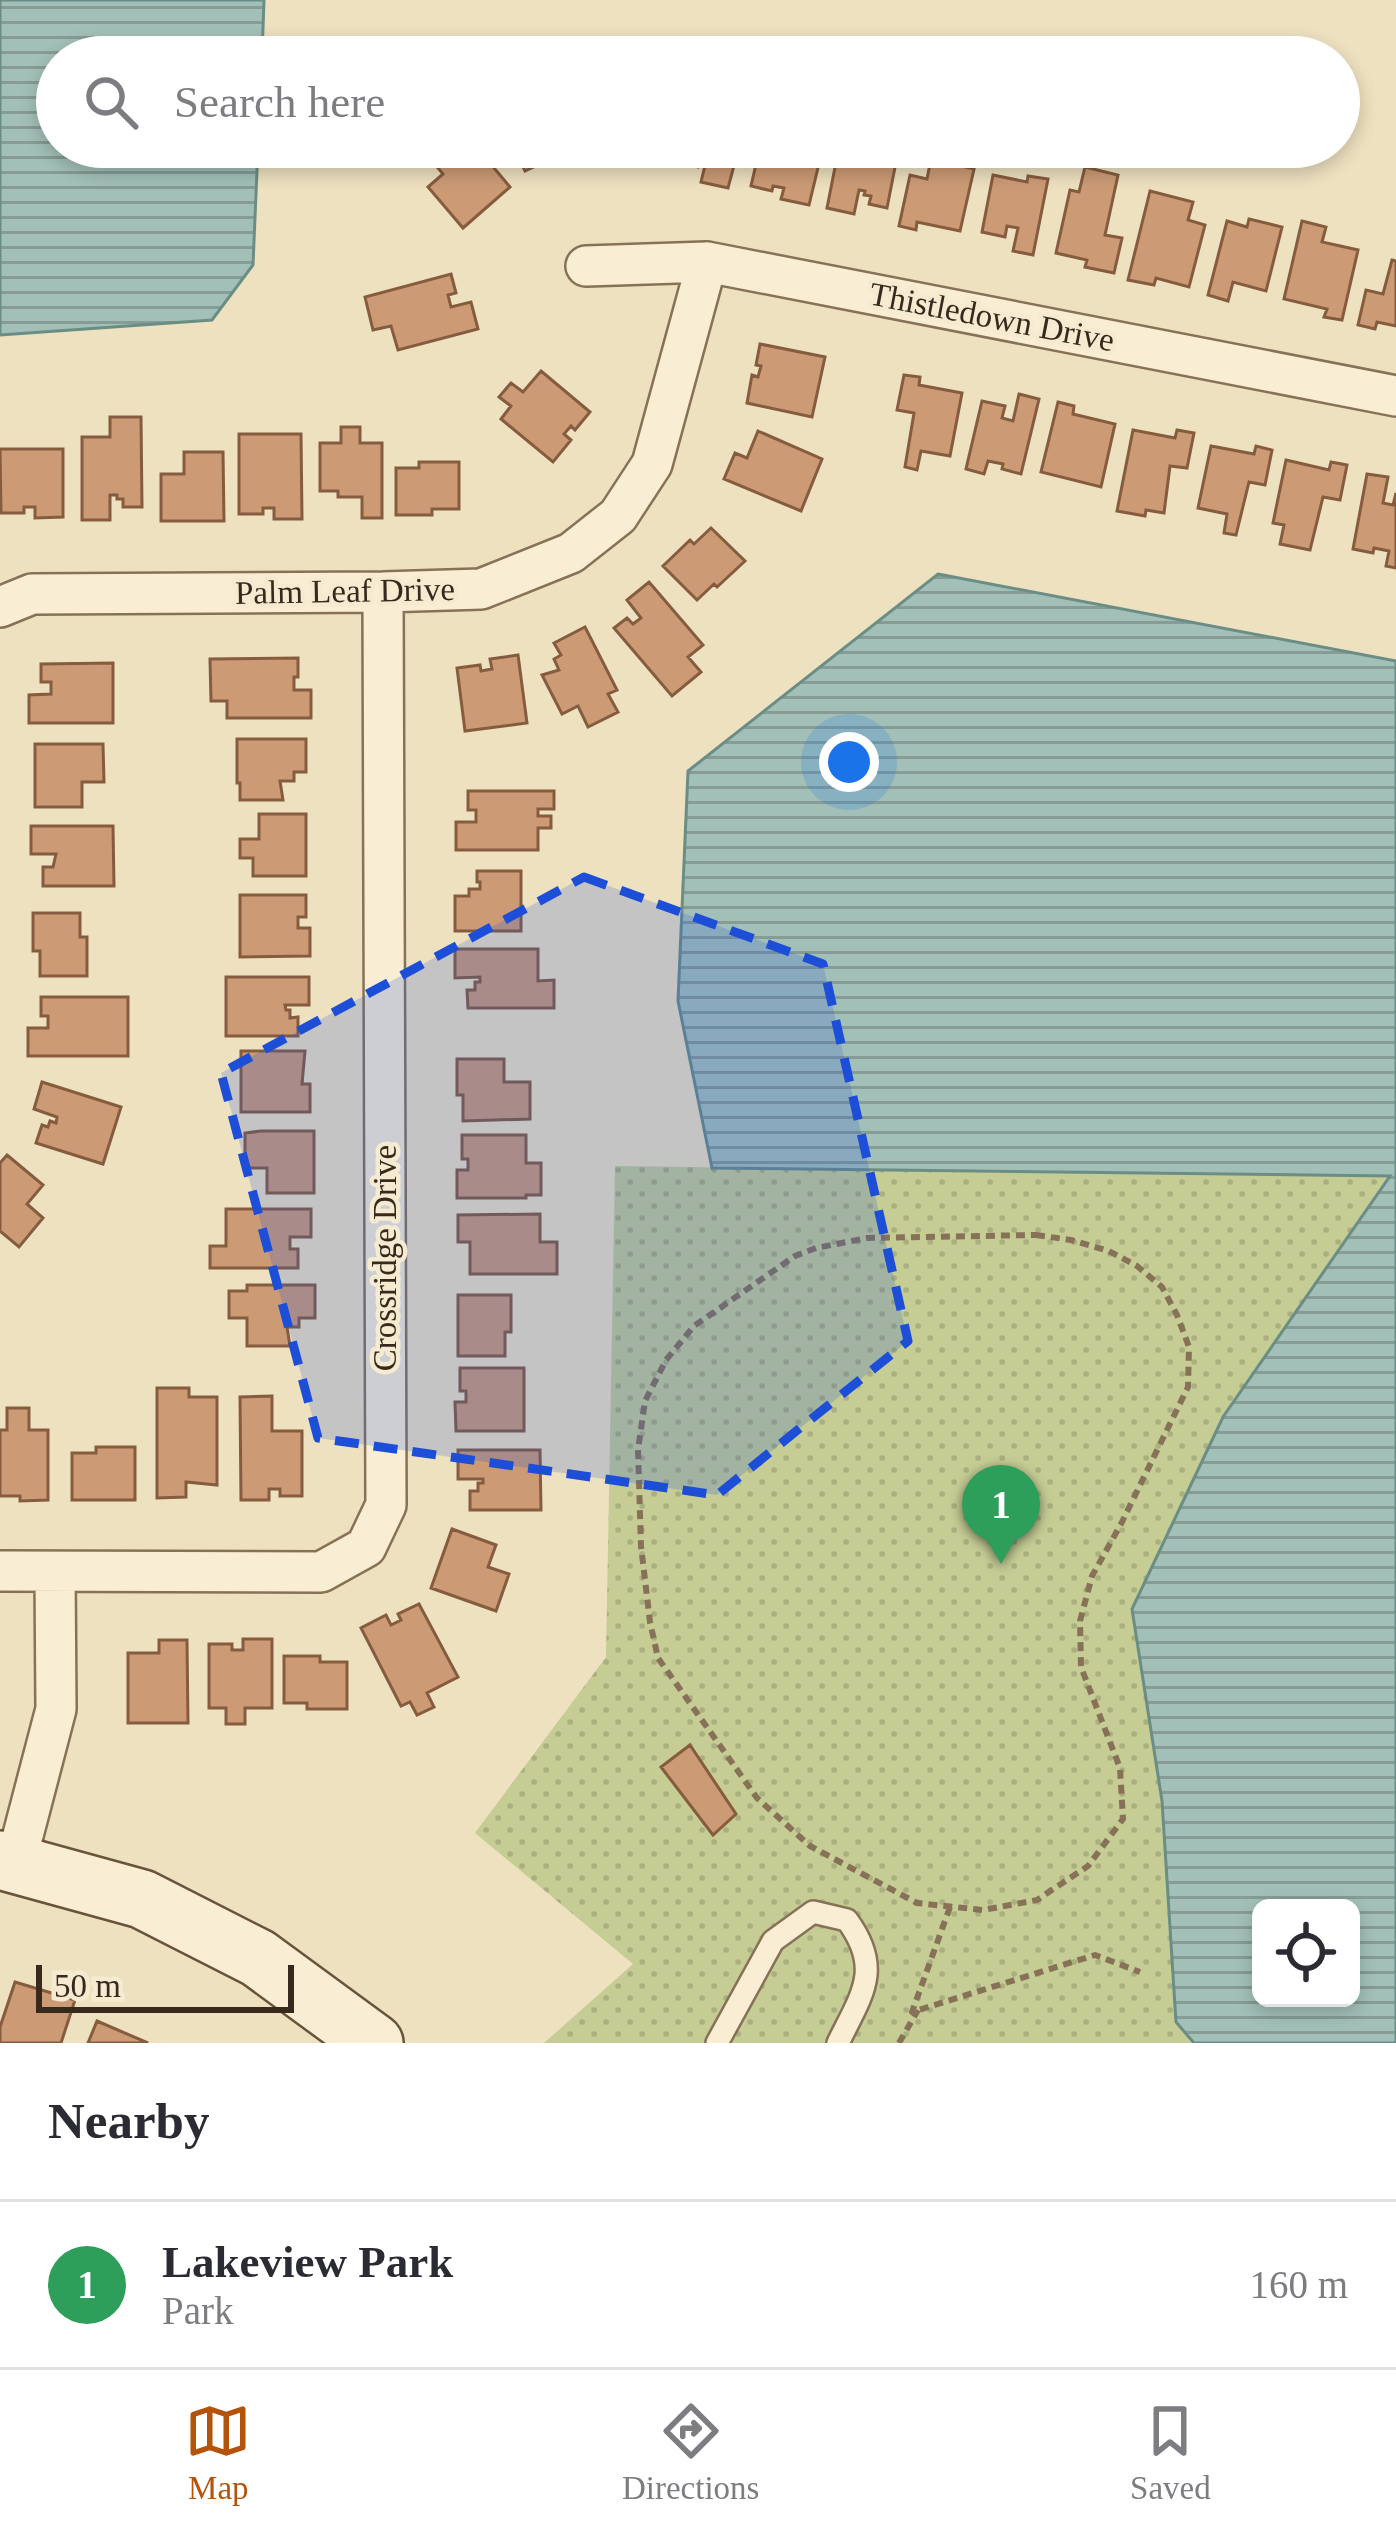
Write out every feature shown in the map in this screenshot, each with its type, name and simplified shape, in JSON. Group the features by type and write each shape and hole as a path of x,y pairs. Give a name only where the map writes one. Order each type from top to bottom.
{"street":[{"name":"Thistledown Drive","path":"586,266 706,262 1396,396"},
{"name":"Palm Leaf Drive","path":"0,607 32,594 481,589 571,553 618,516 652,464 706,262"},
{"name":"Crossridge Drive","path":"0,1571 321,1572 366,1547 386,1505 383,592"},
{"path":"55,1572 56,1709 8,1861 142,1898 259,1958 374,2043"}],"lane":[{"path":"717,2043 773,1941 813,1912 847,1920 863,1943 867,1984 838,2043"}],"path":[{"path":"1036,1235 1071,1240 1109,1251 1162,1287 1189,1347 1188,1388 1092,1576 1081,1621 1082,1667 1120,1768 1123,1819 1088,1866 1036,1900 983,1910 951,1906 917,1903 810,1846 757,1798 658,1658 641,1546 638,1450 645,1401 666,1360 694,1326 795,1256 816,1247 867,1238 1036,1235"},
{"path":"951,1906 912,2012 1095,1955 1140,1972"},
{"path":"899,2043 918,2010"}],"highlighted area":[{"path":"584,877 823,964 908,1341 717,1495 318,1438 221,1073"}],"green space":[{"path":"615,1166 1391,1176 1396,2043 544,2043 633,1964 475,1833 606,1657"}],"water":[{"path":"0,0 264,0 263,36 36,36 36,168 257,168 253,265 212,320 0,335"},
{"path":"938,574 1396,661 1396,2043 1194,2043 1176,2022 1162,1801 1132,1609 1223,1417 1390,1176 712,1168 678,1001 688,771"}],"building":[{"path":"438,168 494,168 510,187 463,228 428,187 443,174"},
{"path":"704,168 733,168 728,188 701,182"},
{"path":"755,168 818,168 809,205 781,199 784,188 773,186 772,191 751,186"},
{"path":"835,168 895,168 887,208 869,204 871,196 859,190 854,214 827,208"},
{"path":"929,168 974,169 960,231 917,222 916,230 899,226 910,175 927,179"},
{"path":"1085,168 1118,175 1105,235 1122,238 1114,273 1085,267 1087,260 1056,253 1070,190 1079,192"},
{"path":"993,175 1027,182 1028,176 1048,179 1033,255 1013,251 1018,228 1007,226 1005,237 982,232"},
{"path":"1150,191 1193,202 1188,220 1205,225 1189,287 1156,278 1154,285 1128,280"},
{"path":"1249,219 1282,227 1266,291 1233,282 1228,301 1208,295 1227,221 1247,227"},
{"path":"1302,221 1326,227 1322,242 1358,250 1342,320 1324,317 1327,309 1284,299"},
{"path":"1392,260 1396,261 1396,326 1358,325 1366,290 1383,294"},
{"path":"451,274 456,293 448,295 451,307 471,302 478,329 398,350 391,326 373,330 365,297"},
{"path":"760,344 825,357 812,417 747,403 752,375 758,377 761,366 756,365"},
{"path":"541,371 590,412 575,430 571,426 564,434 571,440 553,462 501,419 511,406 499,397 511,383 523,392"},
{"path":"904,375 920,377 919,385 962,393 950,456 921,451 917,470 905,467 914,413 897,410"},
{"path":"1019,394 1039,399 1021,474 988,461 984,474 966,469 982,401 1005,406 1002,418 1013,421"},
{"path":"1058,402 1074,406 1073,414 1115,424 1101,487 1041,472"},
{"path":"110,417 141,417 142,507 123,507 123,499 110,495 110,520 82,520 82,437 110,437"},
{"path":"341,427 360,427 360,443 382,443 382,518 362,518 362,497 320,491 320,443 341,443"},
{"path":"1133,430 1175,438 1177,430 1194,433 1187,468 1170,466 1164,513 1146,510 1145,516 1117,511"},
{"path":"758,431 822,459 801,511 724,479 735,453 747,458"},
{"path":"239,434 301,434 302,519 274,519 274,508 263,508 263,514 239,514"},
{"path":"1211,446 1254,454 1256,446 1272,450 1265,485 1249,482 1236,535 1224,533 1227,514 1198,508"},
{"path":"0,449 63,449 63,517 35,518 35,507 24,507 24,513 1,513"},
{"path":"184,452 223,452 224,521 161,521 161,474 184,474"},
{"path":"1286,460 1329,470 1331,462 1347,465 1340,500 1323,497 1310,550 1280,544 1284,525 1273,523"},
{"path":"419,462 459,462 459,509 396,515 396,468 419,468"},
{"path":"1367,474 1388,477 1383,503 1393,505 1396,493 1396,568 1386,566 1389,551 1353,549"},
{"path":"711,528 745,561 697,600 663,566 690,540 694,544"},
{"path":"649,582 703,645 688,657 701,672 672,696 614,628 627,618 633,624 641,618 627,600"},
{"path":"585,627 617,690 608,694 618,712 588,727 578,706 562,714 542,675 559,670 554,659 561,655 554,643"},
{"path":"518,655 527,723 465,731 457,668 480,665 481,671 492,669 490,659"},
{"path":"298,658 294,690 311,690 311,718 227,718 227,701 211,701 210,659"},
{"path":"113,663 113,723 29,723 29,695 51,694 51,682 41,682 41,664"},
{"path":"237,739 306,739 306,772 294,772 294,781 280,781 283,800 240,800"},
{"path":"35,744 103,744 104,782 82,782 82,807 35,807"},
{"path":"468,791 554,791 554,809 538,809 538,816 551,816 551,828 538,828 538,850 456,850 456,822 476,822 476,810 468,810"},
{"path":"259,814 306,814 306,876 253,876 253,858 240,858 240,839 259,839"},
{"path":"31,826 113,826 114,886 43,886 43,867 53,867 56,854 31,854"},
{"path":"477,871 521,871 521,931 455,931 455,896 469,896 469,889 480,889"},
{"path":"240,895 306,895 306,917 298,917 298,928 310,928 310,956 240,957"},
{"path":"33,913 80,913 80,937 87,937 87,976 40,976 40,951 33,951"},
{"path":"455,949 538,949 538,981 554,980 554,1008 468,1008 467,990 475,990 480,977 455,978"},
{"path":"226,977 309,977 309,1005 285,1005 290,1018 298,1017 298,1036 226,1036"},
{"path":"41,997 128,997 128,1056 28,1056 28,1028 48,1028 48,1016 41,1016"},
{"path":"241,1051 305,1051 302,1084 310,1084 310,1112 241,1112"},
{"path":"457,1059 504,1059 504,1082 530,1082 530,1119 463,1121"},
{"path":"42,1082 121,1107 103,1164 36,1143 42,1125 56,1123 57,1117 34,1109"},
{"path":"314,1131 314,1193 267,1193 267,1168 245,1168 245,1133"},
{"path":"462,1135 526,1135 526,1163 541,1163 541,1195 457,1198 457,1170 468,1170 468,1159 462,1159"},
{"path":"7,1155 43,1185 27,1204 43,1218 19,1247 0,1231 0,1163"},
{"path":"226,1209 311,1209 311,1237 290,1237 290,1249 298,1249 298,1268 210,1268 210,1246 226,1246"},
{"path":"540,1214 540,1242 557,1242 557,1274 470,1274 470,1242 458,1242 458,1215"},
{"path":"247,1285 315,1285 315,1318 299,1318 299,1327 287,1327 290,1346 247,1346 247,1318 229,1318 229,1291 247,1291"},
{"path":"458,1295 511,1295 511,1332 505,1332 505,1356 458,1356"},
{"path":"460,1368 524,1368 524,1431 456,1431 455,1402 466,1402 466,1391 460,1391"},
{"path":"157,1388 189,1388 189,1397 217,1397 217,1485 186,1482 186,1497 157,1498"},
{"path":"272,1396 272,1431 302,1431 302,1496 280,1496 280,1489 269,1489 269,1500 241,1500 240,1397"},
{"path":"7,1408 29,1408 29,1430 48,1430 48,1500 0,1496 0,1430 7,1430"},
{"path":"96,1447 135,1447 135,1500 72,1500 72,1453 96,1453"},
{"path":"458,1450 540,1450 541,1510 470,1510 470,1491 478,1491 483,1479 458,1479"},
{"path":"452,1529 496,1545 488,1567 509,1574 496,1611 431,1588"},
{"path":"419,1604 458,1677 427,1693 434,1707 417,1715 410,1702 401,1706 361,1628 386,1615 391,1625 401,1620 398,1614"},
{"path":"243,1639 272,1639 272,1708 245,1708 245,1724 226,1724 226,1708 209,1708 209,1644 232,1644 232,1650 243,1650"},
{"path":"159,1640 187,1640 188,1723 128,1723 128,1653 159,1653"},
{"path":"284,1656 347,1662 347,1709 307,1709 307,1703 284,1703"},
{"path":"690,1745 736,1814 713,1835 661,1767"},
{"path":"15,1982 75,2000 61,2043 0,2043 0,2027"},
{"path":"97,2021 148,2043 88,2043"}],"place":[{"name":"Lakeview Park","path":"1001,1564"}]}
